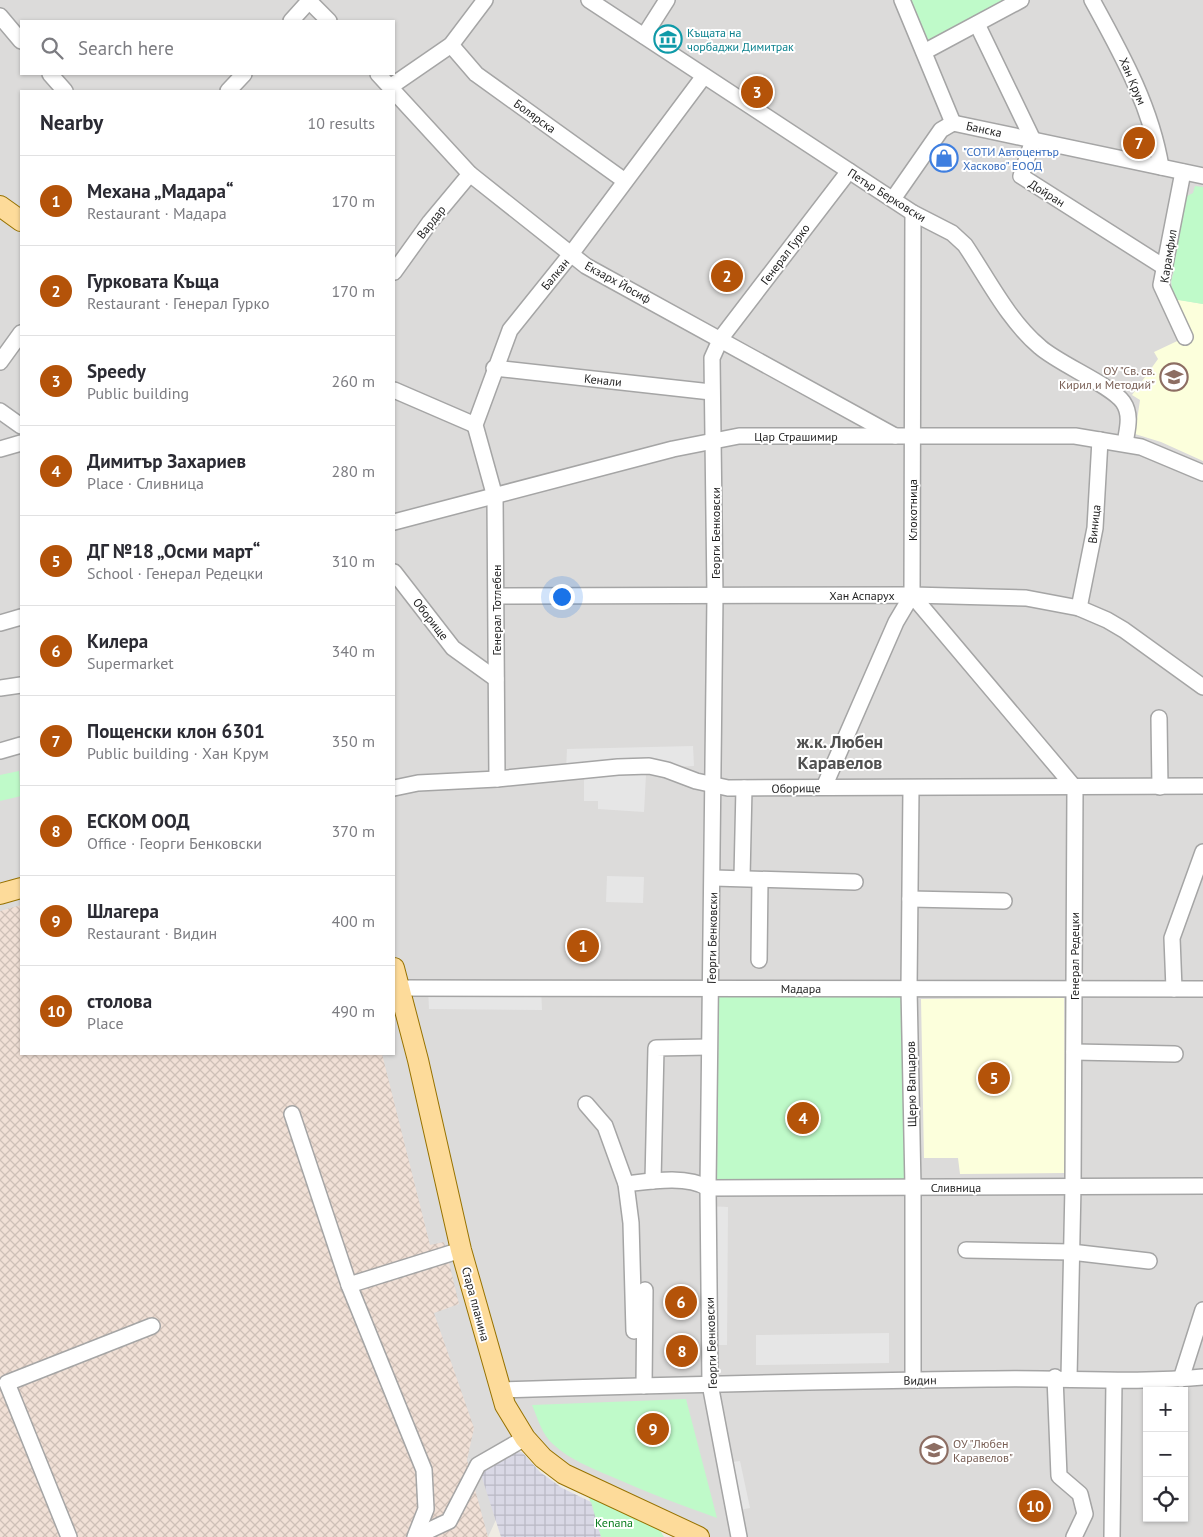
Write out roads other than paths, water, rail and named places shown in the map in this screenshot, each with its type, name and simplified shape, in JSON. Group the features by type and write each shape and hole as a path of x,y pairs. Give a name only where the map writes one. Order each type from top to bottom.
{"main road":[{"path":"0,206 20,220"},
{"path":"0,894 20,888"},
{"name":"Стара планина","path":"395,975 418,1060 461,1250 505,1404 525,1438 543,1458 564,1474 699,1537"}],"street":[{"path":"292,20 310,0 328,20"},
{"path":"390,87 446,49 485,0"},
{"name":"Петър Берковски","path":"589,0 913,213 952,233 964,245 1021,328 1039,347 1114,394 1123,402 1128,415 1125,440"},
{"path":"644,36 667,0"},
{"name":"Банска","path":"902,0 953,123 1203,176"},
{"path":"924,52 1021,0"},
{"name":"Хан Крум","path":"1092,0 1125,60 1147,112 1154,130 1161,167"},
{"path":"0,16 20,40"},
{"path":"977,24 1033,140"},
{"name":"Болярска","path":"446,49 476,74 625,181"},
{"path":"51,75 64,90"},
{"path":"229,90 243,75"},
{"name":"Екзарх Йосиф","path":"379,75 393,90"},
{"name":"Балкан","path":"475,425 494,368 510,330 571,254 704,76"},
{"name":"Екзарх Йосиф","path":"395,92 470,174 586,266 905,438"},
{"path":"893,199 940,130 953,123"},
{"name":"Дойран","path":"1033,140 1021,176 1164,267"},
{"name":"Генерал Гурко","path":"721,338 849,171"},
{"name":"Карамфил","path":"1184,172 1161,285 1185,337"},
{"name":"Вардар","path":"395,271 430,222 470,174"},
{"name":"Клокотница","path":"912,595 905,438 913,213"},
{"path":"0,362 20,334"},
{"name":"Георги Бенковски","path":"721,338 712,358 711,392 714,441 715,596 714,878 709,1047 708,1188 710,1384 740,1537"},
{"name":"Кенали","path":"494,368 711,392"},
{"path":"395,390 475,425 495,497"},
{"path":"0,411 20,425"},
{"name":"Цар Страшимир","path":"395,522 673,449 739,436 905,438 1051,436 1125,440 1203,473"},
{"name":"Виница","path":"1079,608 1095,528 1100,440"},
{"path":"0,449 20,444"},
{"name":"Генерал Тотлебен","path":"495,497 497,779"},
{"name":"Оборище","path":"395,573 453,648 496,679"},
{"path":"824,787 896,622 912,595 1075,788"},
{"name":"Хан Аспарух","path":"496,596 912,595 1026,598 1079,608 1124,630 1203,687"},
{"path":"0,623 20,617"},
{"path":"0,688 18,685"},
{"path":"1159,718 1160,787"},
{"path":"0,751 20,745"},
{"name":"Оборище","path":"395,788 418,783 497,779 618,766 649,766 667,770 696,781 714,783 728,788 824,787 911,789 1203,786"},
{"path":"742,877 744,788"},
{"name":"Генерал Редецки","path":"1074,1537 1085,1514 1080,1494 1059,1476 1062,1377 1071,1252 1073,1186 1075,788"},
{"name":"Щерю Вапцаров","path":"911,789 908,988 913,1187 913,1380"},
{"path":"1174,989 1172,938 1203,852"},
{"path":"714,878 742,877 760,880 855,882"},
{"path":"759,960 760,880"},
{"path":"910,899 1004,901"},
{"name":"Мадара","path":"395,975 711,988 1203,989"},
{"path":"653,1181 656,1048 709,1047"},
{"path":"1074,1052 1175,1054"},
{"path":"586,1104 605,1126 626,1184 631,1223 634,1332"},
{"path":"292,1114 348,1285 424,1470 426,1509 416,1537"},
{"name":"Сливница","path":"626,1184 653,1181 698,1182 708,1188 1203,1186"},
{"path":"348,1285 461,1250"},
{"path":"966,1250 1071,1252 1149,1261"},
{"path":"638,1386 645,1290"},
{"path":"1181,1379 1203,1310"},
{"path":"69,1537 7,1383 152,1326"},
{"name":"Видин","path":"500,1390 1062,1377 1114,1381 1203,1377"},
{"path":"1112,1537 1114,1381"},
{"path":"416,1537 449,1521 478,1465 525,1438"}],"place":[{"name":"Къщата на чорбаджи Димитрак","path":"668,39"},
{"name":"Speedy","path":"757,92"},
{"name":"Пощенски клон 6301","path":"1139,143"},
{"name":"\"СОТИ Автоцентър Хасково\" ЕООД","path":"944,158"},
{"name":"Гурковата Къща","path":"727,276"},
{"name":"ОУ \"Св. св. Кирил и Методий\"","path":"1174,377"},
{"name":"Механа „Мадара“","path":"583,946"},
{"name":"ДГ №18 „Осми март“","path":"994,1078"},
{"name":"Димитър Захариев","path":"803,1118"},
{"name":"Килера","path":"681,1302"},
{"name":"ЕСКОМ ООД","path":"682,1351"},
{"name":"Шлагера","path":"653,1429"},
{"name":"ОУ \"Любен Каравелов\"","path":"934,1450"},
{"name":"столова","path":"1035,1506"}],"district":[{"name":"ж.к. Любен Каравелов","path":"840,751"}],"park label":[{"name":"Kenana","path":"614,1522"}]}
